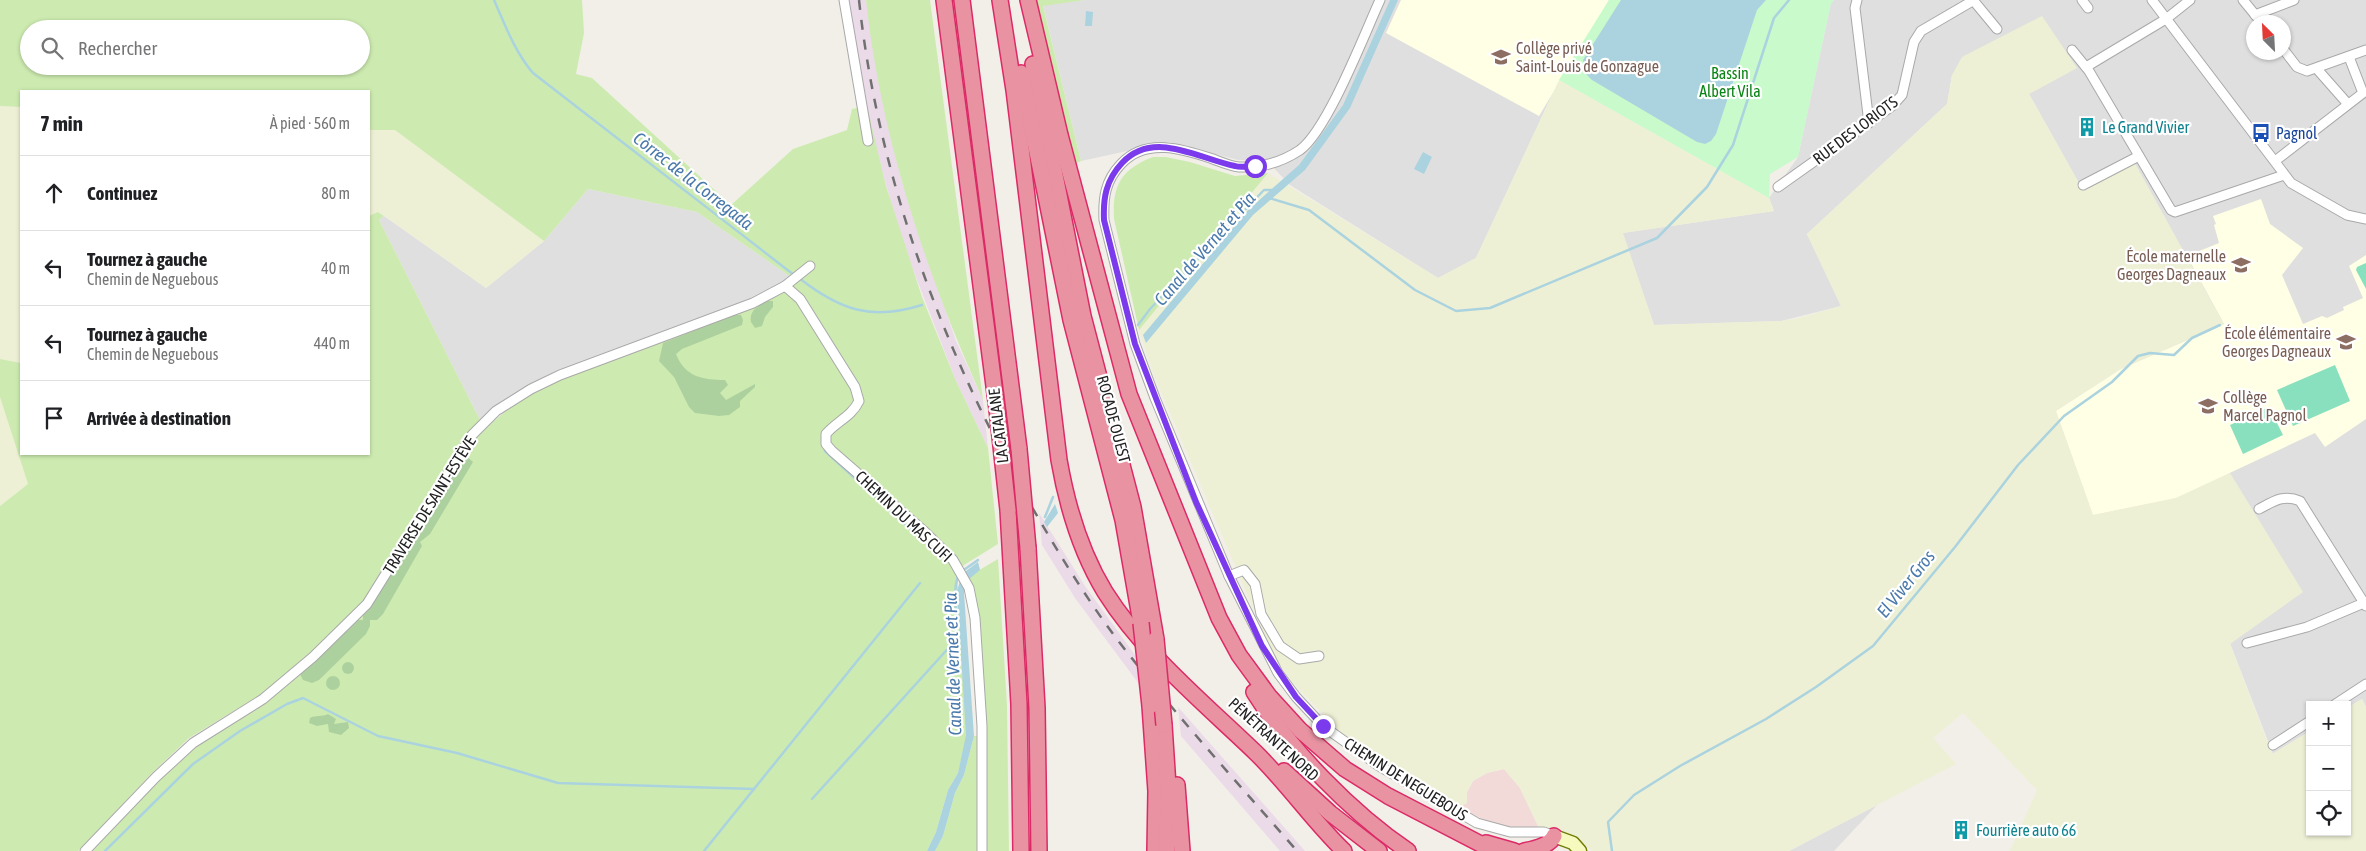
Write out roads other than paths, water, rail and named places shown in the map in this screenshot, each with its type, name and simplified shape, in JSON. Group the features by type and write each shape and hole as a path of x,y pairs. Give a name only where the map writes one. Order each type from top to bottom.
{"highway":[{"name":"LA CATALANE","path":"944,0 997,409 1008,510 1019,704 1021,851"},
{"name":"LA CATALANE","path":"962,0 1019,449 1028,548 1037,708 1039,851"},
{"path":"1000,0 1014,90 1059,460 1066,500 1090,564 1104,591 1134,632 1157,645 1179,681 1276,774 1344,851"},
{"name":"ROCADE OUEST","path":"1007,0 1071,320 1123,520 1141,623 1150,706 1163,730 1155,851"},
{"name":"ROCADE OUEST","path":"1020,0 1058,196 1101,391 1133,507 1157,645 1168,786 1167,851"},
{"path":"1028,0 1060,135 1129,394 1219,618 1239,655 1269,696 1300,730 1345,769 1388,796 1494,851"},
{"name":"PÉNÉTRANTE NORD","path":"1129,394 1170,510 1214,620 1254,692 1292,742 1324,779 1356,810 1408,851"},
{"name":"PÉNÉTRANTE NORD","path":"1157,645 1330,813 1379,851"},
{"path":"1148,851 1163,730"},
{"path":"1163,730 1182,851"},
{"path":"1466,835 1501,849 1514,851"},
{"path":"1524,851 1545,844 1552,840 1554,836"}],"main road":[{"path":"1554,836 1578,849"}],"street":[{"path":"844,0 868,141"},
{"name":"CHEMIN DE NEGUEBOUS","path":"1380,0 1320,129 1300,149 1277,162 1236,167 1193,152 1166,147 1151,148 1133,154 1126,159 1110,178 1103,204 1104,220 1135,344 1192,493 1228,576 1262,646 1278,673 1296,697 1323,726 1379,766 1477,823 1510,832 1544,832 1554,836"},
{"path":"1857,0 1855,8 1869,123"},
{"path":"1974,0 1997,29"},
{"name":"RUE DES LORIOTS","path":"1778,187 1892,106 1902,95 1914,42 1921,31 1974,0"},
{"path":"2152,0 2291,183 2347,215 2366,219"},
{"path":"2086,67 2166,19 2190,0"},
{"path":"2243,0 2255,15"},
{"path":"2266,15 2294,0"},
{"path":"2072,50 2086,67 2171,210 2175,212 2284,175"},
{"path":"2291,59 2297,67 2307,71 2366,50"},
{"path":"2275,161 2363,93 2348,57"},
{"path":"2317,69 2347,104"},
{"path":"2083,185 2139,156"},
{"name":"TRAVERSE DE SAINT-ESTÈVE","path":"85,851 156,777 193,743 263,699 313,657 367,604 472,435 496,410 531,389 560,375 753,302 785,286 810,266"},
{"name":"CHEMIN DU MAS CUFI","path":"785,286 800,299 855,387 859,401 856,408 826,434 826,444 832,452 925,532 960,570 969,588 975,618 982,726 982,851"},
{"path":"2247,642 2308,626 2365,604 2300,501 2290,497 2281,498 2259,509"},
{"path":"1228,576 1244,570 1250,577 1254,584 1261,614 1285,651 1299,660 1319,656"},
{"path":"2340,701 2366,684"},
{"path":"2273,745 2306,723"}],"water":[{"name":"Canal de Vernet et Pia","path":"1390,0 1398,0 1350,108 1305,170 1253,215 1146,343 1143,335 1248,210 1299,165 1343,105"},
{"path":"1621,0 1766,0 1757,10 1716,134 1711,141 1705,144 1697,142 1592,80 1586,74 1583,60"},
{"path":"1086,11 1093,12 1092,26 1085,26"},
{"path":"1423,152 1432,157 1424,174 1414,169"},
{"path":"1055,504 1058,513 1047,527 1044,522"},
{"name":"Canal de Vernet et Pia","path":"978,562 980,570 968,580 964,593 974,736 964,775 955,793 943,836 935,851 927,851 936,832 948,790 958,773 966,735 957,591 962,574"}],"waterway":[{"name":"Còrrec de la Corregada","path":"494,0 506,29 533,73 794,275"},
{"path":"1269,198 1309,210 1415,290 1456,311 1490,308 1657,238 1707,187 1733,145 1774,18 1789,0"},
{"path":"1138,325 1150,309 1264,190 1272,190"},
{"name":"Còrrec de la Corregada","path":"799,278 828,298 857,310 887,312 922,305"},
{"name":"El Viver Gros","path":"1612,851 1608,822 1634,795 1680,766 1766,719 1816,687 1873,646 1955,547 2018,465 2064,416 2112,382 2138,356 2150,353 2174,355 2192,338 2220,325"},
{"path":"822,438 825,451 941,557"},
{"path":"1045,517 1053,497"},
{"path":"961,572 978,560"},
{"path":"812,799 953,643 956,627 955,593 958,576"},
{"path":"704,851 920,583"},
{"path":"105,851 193,764 240,731 287,704 303,698 378,736 457,753 558,783 754,789"}],"railway":[{"path":"859,0 868,66 881,131 898,196 918,260 942,322 968,383 997,443 1060,554 1116,638 1182,719 1297,851"}],"place":[{"name":"Collège privé Saint-Louis de Gonzague","path":"1501,57"},
{"name":"Le Grand Vivier","path":"2087,127"},
{"name":"Pagnol","path":"2261,133"},
{"name":"École maternelle Georges Dagneaux","path":"2241,265"},
{"name":"École élémentaire Georges Dagneaux","path":"2346,342"},
{"name":"Collège Marcel Pagnol","path":"2208,406"},
{"name":"Fourrière auto 66","path":"1961,830"}],"park label":[{"name":"Bassin Albert Vila","path":"1730,82"}]}
